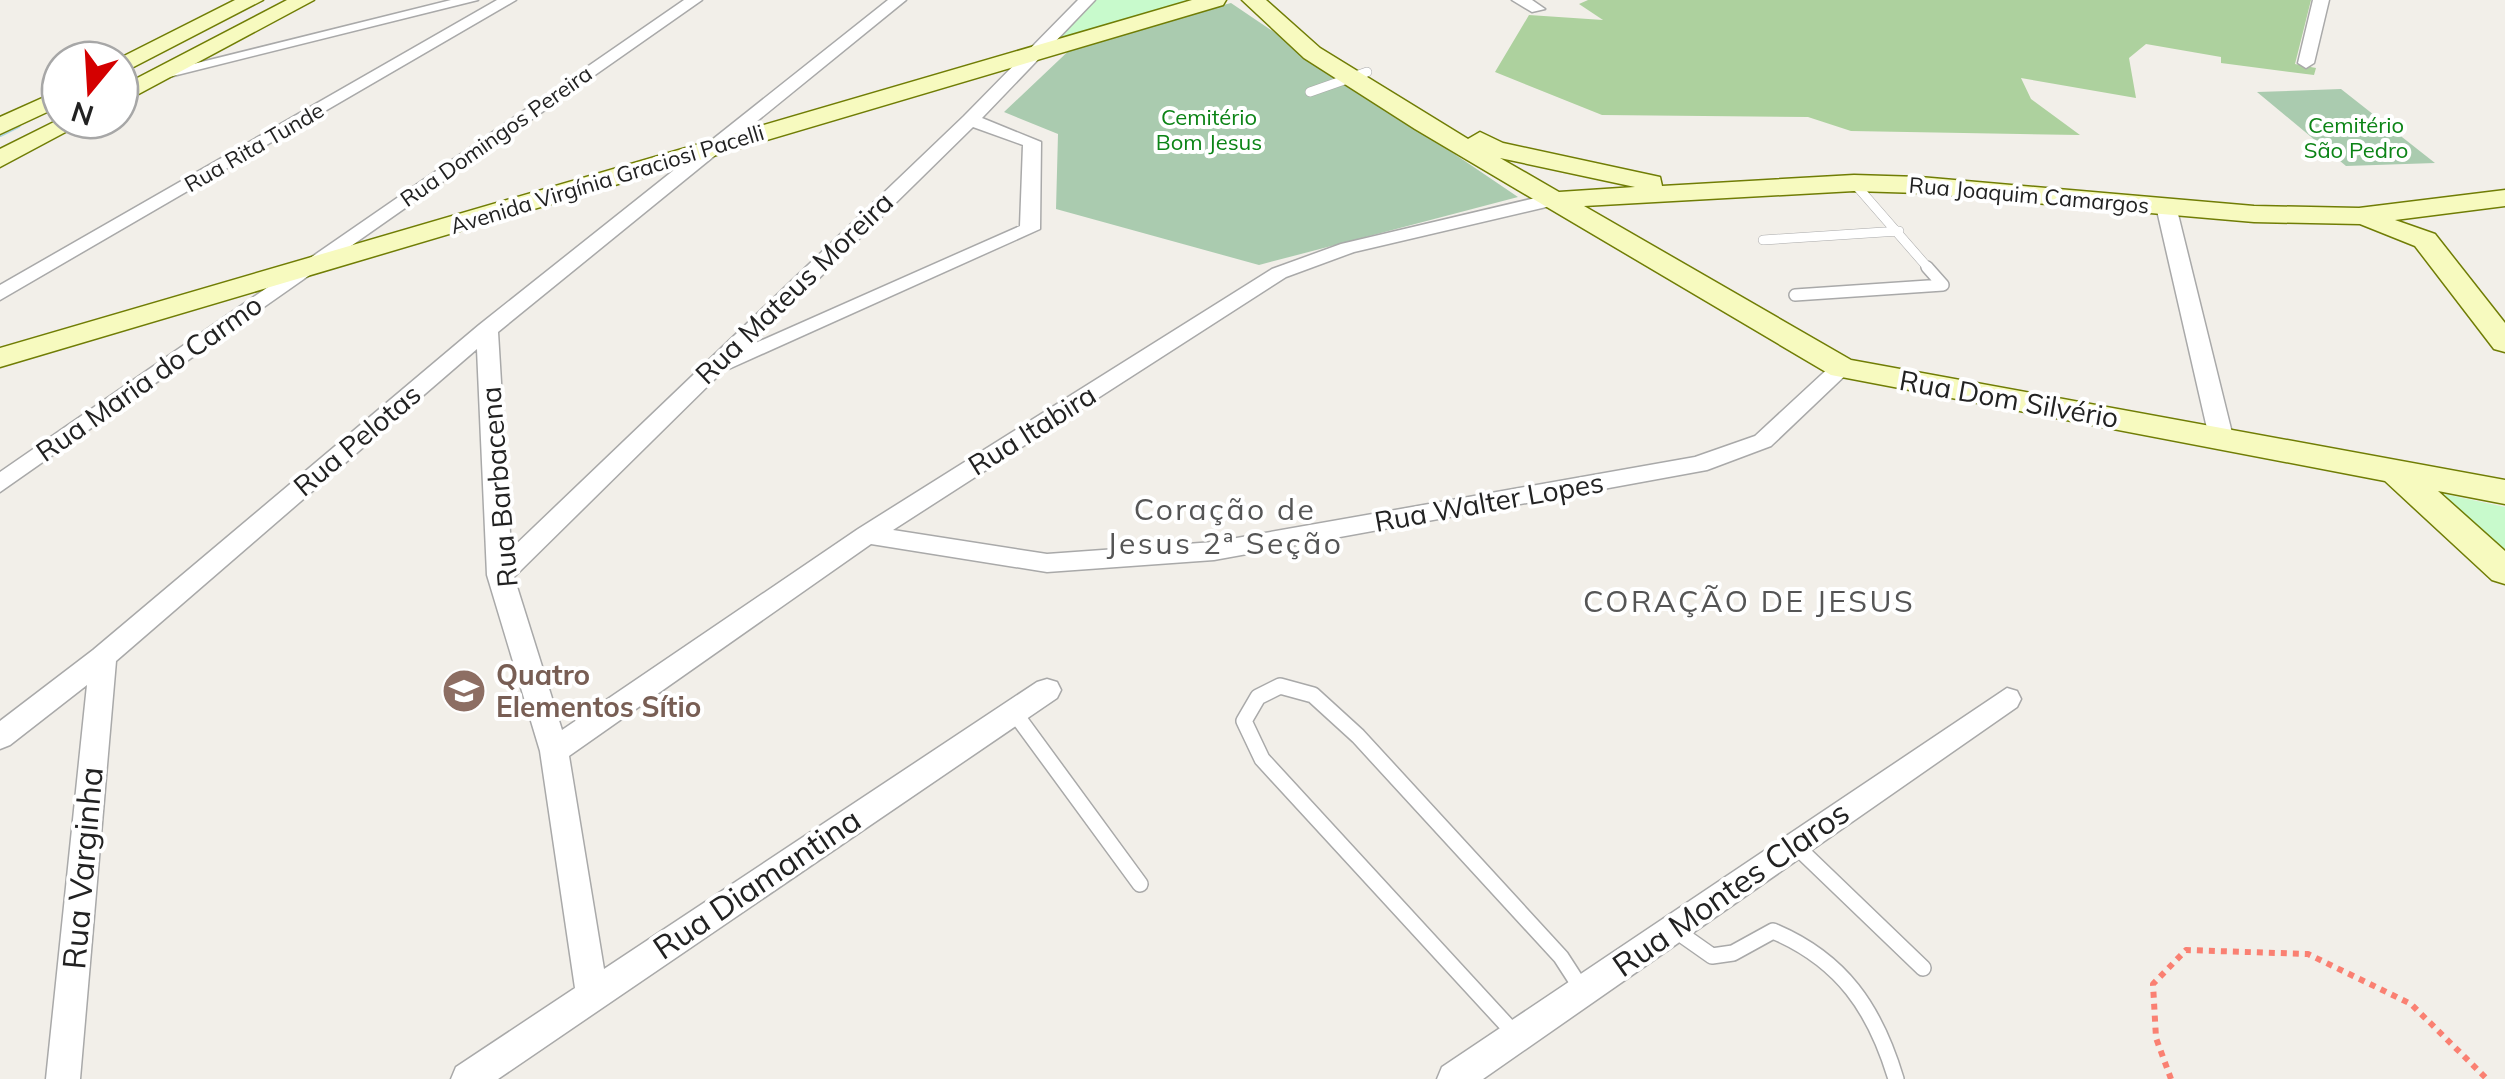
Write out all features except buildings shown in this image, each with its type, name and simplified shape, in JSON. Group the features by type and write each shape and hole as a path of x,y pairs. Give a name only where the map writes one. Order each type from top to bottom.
{"street":[{"path":"140,57 252,0"},
{"path":"140,86 303,0"},
{"path":"165,73 470,0"},
{"name":"Rua Rita Tunde","path":"0,294 508,0"},
{"name":"Rua Domingos Pereira","path":"297,273 694,0"},
{"name":"Rua Pelotas","path":"0,737 103,656 487,330 898,0"},
{"name":"Rua Mateus Moreira","path":"500,574 970,120 1034,50 1087,0"},
{"name":"Avenida Virgínia Graciosi Pacelli","path":"0,358 1214,0"},
{"path":"1252,0 1312,54 1358,74 1495,149 1696,193"},
{"path":"1282,0 1358,74"},
{"path":"1520,0 1538,10"},
{"path":"2306,63 2321,0"},
{"path":"217,46 256,50"},
{"name":"Rua Dom Silvério","path":"1358,74 1552,200 1842,368 2505,492"},
{"path":"0,127 40,107"},
{"path":"703,374 1030,229 1032,142 970,120"},
{"path":"0,160 40,139"},
{"name":"Rua Joaquim Camargos","path":"1552,200 1859,188 2254,214 2359,216 2505,198"},
{"name":"Rua Itabira","path":"554,751 867,535 1279,272 1348,248 1552,200"},
{"path":"2166,206 2221,438"},
{"path":"2359,216 2425,240 2505,343"},
{"name":"Rua Maria do Carmo","path":"0,484 297,273"},
{"name":"Rua Barbacena","path":"487,330 500,574 554,751 592,994"},
{"name":"Rua Walter Lopes","path":"867,535 1046,563 1214,552 1699,464 1763,441 1842,368"},
{"path":"2395,471 2505,572"},
{"name":"Rua Varginha","path":"63,1079 103,656"},
{"name":"Rua Diamantina","path":"468,1079 1047,690"},
{"name":"Rua Montes Claros","path":"1454,1079 2007,699"}],"lane":[{"path":"1310,92 1358,74"},
{"path":"1794,295 1943,285 1859,188"},
{"path":"1763,240 1899,232"},
{"path":"1516,1036 1262,758 1244,721 1258,697 1280,686 1313,695 1358,736 1548,943 1583,991"},
{"path":"1014,712 1140,884"},
{"path":"1795,845 1923,968"},
{"path":"1673,928 1696,953 1722,958 1773,931 1806,942 1841,972 1871,1010 1896,1079"}],"path":[{"path":"2170,1079 2156,1038 2153,984 2186,950 2308,954 2411,1004 2487,1079"}],"green space":[{"path":"1094,0 1200,0 1049,44"},
{"path":"1588,0 2311,0 2295,64 2316,68 2314,75 2221,63 2221,57 2146,44 2129,58 2136,98 2021,78 2031,99 2080,135 1851,131 1808,117 1602,115 1495,72 1529,15 1603,20 1579,4"},
{"name":"Cemitério Bom Jesus","path":"1231,3 1518,197 1259,265 1056,209 1058,134 1004,112 1078,42"},
{"name":"Cemitério São Pedro","path":"2341,89 2435,163 2346,166 2257,92"},
{"path":"2435,492 2505,507 2505,554"}],"waterway":[{"path":"0,134 18,125"}],"place":[{"name":"Quatro Elementos Sítio","path":"464,691"}],"district":[{"name":"Coração de Jesus 2ª Seção","path":"1225,527"},
{"name":"CORAÇÃO DE JESUS","path":"1749,602"}]}
